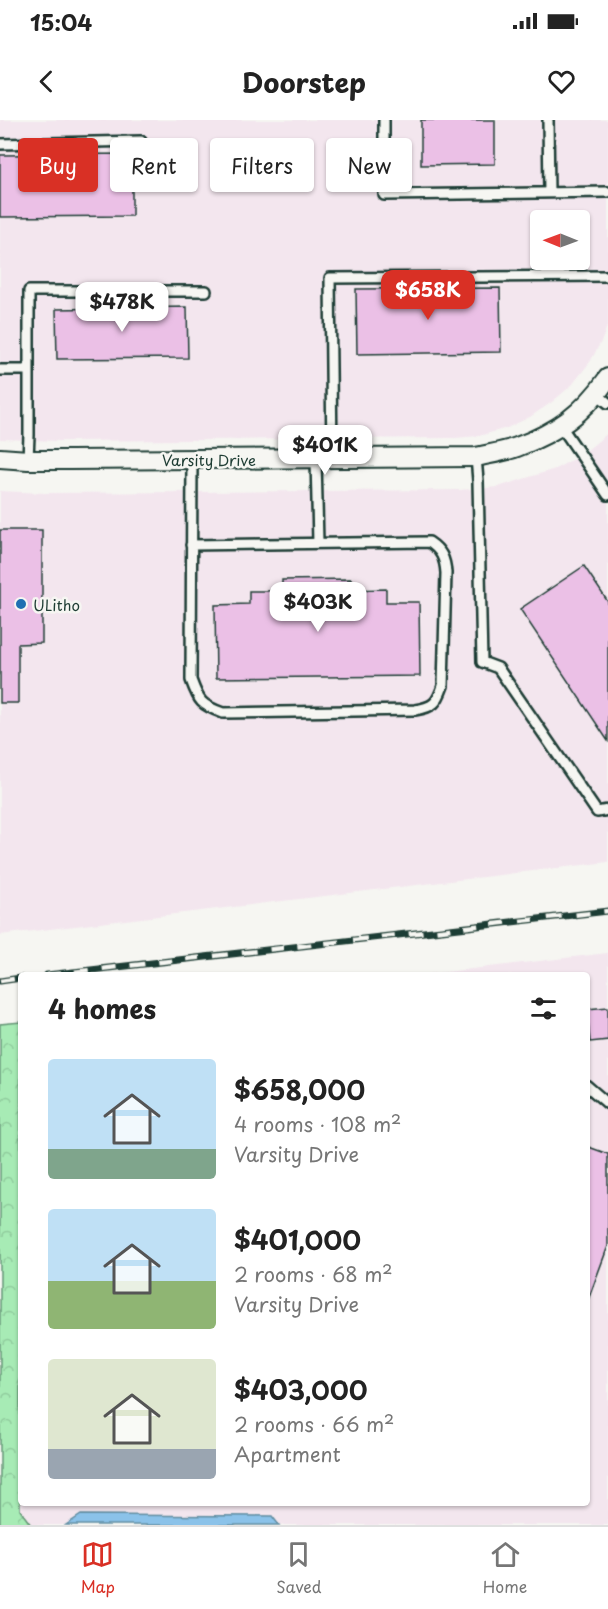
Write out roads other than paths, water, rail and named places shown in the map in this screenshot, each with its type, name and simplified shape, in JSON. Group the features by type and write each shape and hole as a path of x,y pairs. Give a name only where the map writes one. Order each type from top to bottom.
{"street":[{"name":"Varsity Drive","path":"0,458 28,460 476,457 515,448 548,434 602,399 608,378"}],"lane":[{"path":"384,120 384,195 608,192"},
{"path":"548,120 549,193"},
{"path":"0,144 110,142"},
{"path":"318,543 324,458 330,278 608,276"},
{"path":"28,460 29,291 206,291"},
{"path":"0,370 29,369"},
{"path":"561,426 608,495"},
{"path":"476,457 482,662 498,668 597,812 608,810"},
{"path":"191,545 429,542 445,559 446,573 443,686 438,700 428,708 415,710 224,713 207,707 197,698 191,680 191,545 192,459"},
{"path":"590,1089 608,1104"}],"water":[{"path":"81,1515 272,1516 279,1525 66,1525"}],"railway":[{"path":"73,972 608,911"},
{"path":"0,981 18,978"}],"place":[{"name":"ULitho","path":"21,604"}]}
